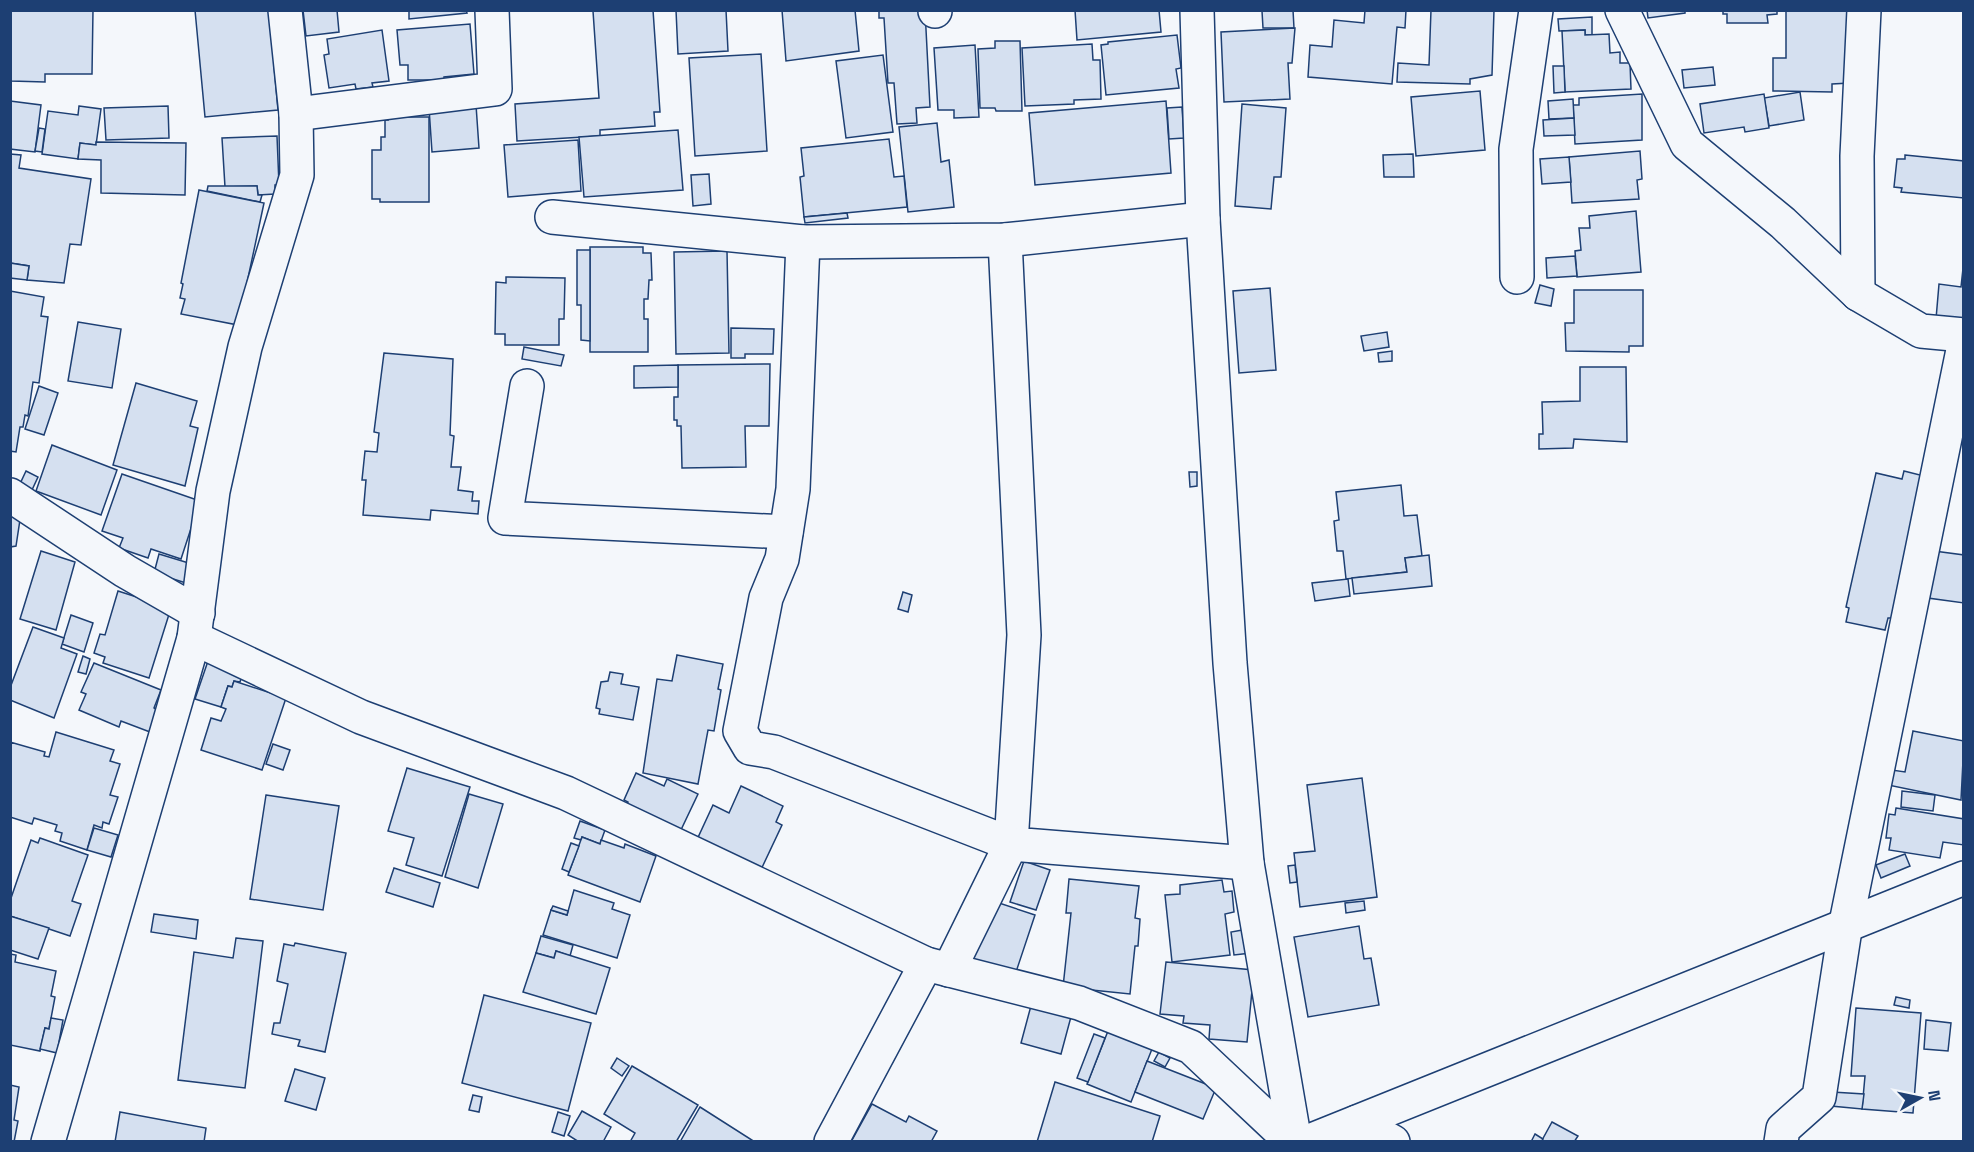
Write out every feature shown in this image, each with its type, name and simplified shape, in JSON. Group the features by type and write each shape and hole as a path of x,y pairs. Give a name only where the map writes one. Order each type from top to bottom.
{"street":[{"path":"48,1142 196,626 213,491 244,347 297,175 296,114 285,10"},
{"path":"296,114 495,89 492,10"},
{"path":"1197,10 1203,219 1230,663 1247,863 1294,1142"},
{"path":"1517,277 1516,149 1536,10"},
{"path":"1622,10 1687,144 1784,223 1858,294 1921,331 1964,335"},
{"path":"1858,294 1857,156 1864,10"},
{"path":"552,218 803,242 1005,240 1203,219"},
{"path":"831,1142 1011,844 1024,635 1005,240"},
{"path":"803,242 793,489 782,559 766,598 740,731 750,748 774,752 1011,844 1247,863"},
{"path":"1781,1142 1783,1129 1819,1097 1846,923 1964,345"},
{"path":"527,386 505,518 786,532"},
{"path":"10,495 125,571 196,626 361,717 566,793 937,967 1078,1003 1191,1047 1294,1142"},
{"path":"1307,1142 1846,923 1964,878"},
{"path":"1357,1122 1393,1142"}],"building":[{"path":"15,10 93,10 92,74 45,74 45,82 11,81 10,12"},
{"path":"195,10 270,10 281,65 274,66 278,110 205,117"},
{"path":"303,10 337,10 339,32 306,36"},
{"path":"409,10 466,10 467,13 409,19"},
{"path":"653,10 660,112 654,112 655,126 600,130 600,136 517,141 515,104 599,98 593,11"},
{"path":"676,10 726,10 728,51 678,54"},
{"path":"782,10 855,10 859,51 786,61"},
{"path":"879,10 925,10 930,107 916,108 917,123 897,124 894,83 888,83 884,18 879,18"},
{"path":"1075,10 1159,10 1161,32 1077,40"},
{"path":"1293,10 1294,28 1263,28 1262,11"},
{"path":"1365,10 1406,10 1405,28 1397,27 1392,84 1308,77 1310,45 1332,47 1334,20 1364,23"},
{"path":"1431,10 1494,10 1492,75 1470,79 1470,84 1397,82 1398,63 1429,65"},
{"path":"1647,10 1685,10 1685,13 1648,18"},
{"path":"1723,10 1777,10 1777,14 1767,15 1768,23 1727,23 1727,14 1723,14"},
{"path":"1786,10 1851,10 1850,83 1832,84 1832,92 1773,91 1773,58 1786,58"},
{"path":"1592,17 1592,35 1585,35 1585,30 1559,31 1558,19"},
{"path":"470,24 474,74 444,77 444,80 408,80 408,65 400,65 397,30"},
{"path":"1295,28 1292,63 1288,63 1290,99 1224,102 1221,32"},
{"path":"382,30 389,81 372,83 373,87 356,89 355,84 329,88 324,55 329,54 327,39"},
{"path":"1585,30 1585,35 1609,34 1610,53 1620,52 1620,63 1630,63 1631,89 1565,92 1562,31"},
{"path":"1177,35 1181,68 1176,69 1179,88 1106,95 1101,45 1108,44 1108,42"},
{"path":"995,41 1020,41 1022,111 996,111 995,108 980,108 978,49 995,48"},
{"path":"1092,44 1093,60 1100,60 1101,99 1074,100 1074,104 1025,106 1022,48"},
{"path":"975,45 979,117 954,118 954,110 938,110 934,48"},
{"path":"761,54 767,151 695,156 689,58"},
{"path":"883,55 893,132 846,138 836,61"},
{"path":"1553,66 1564,66 1565,92 1554,93"},
{"path":"1713,67 1715,85 1684,88 1682,70"},
{"path":"1480,91 1485,150 1416,156 1411,97"},
{"path":"1800,92 1804,120 1769,126 1764,98"},
{"path":"1642,94 1642,140 1575,144 1573,105 1579,105 1579,98"},
{"path":"1764,94 1769,128 1745,132 1744,127 1704,133 1700,104"},
{"path":"1573,99 1574,118 1549,119 1548,101"},
{"path":"10,101 41,105 35,152 10,149"},
{"path":"1166,101 1171,173 1035,185 1029,113"},
{"path":"1242,104 1286,108 1281,177 1274,177 1271,209 1235,206"},
{"path":"476,105 479,148 432,152 429,108"},
{"path":"79,106 101,109 96,145 80,143 78,159 42,154 48,111 78,115"},
{"path":"168,106 169,138 106,140 104,108"},
{"path":"1182,107 1184,138 1169,139 1167,108"},
{"path":"387,117 429,117 429,202 380,202 380,199 372,199 372,150 381,150 381,137 385,137"},
{"path":"1574,118 1575,135 1544,136 1543,120"},
{"path":"937,123 941,162 949,160 954,207 908,212 899,127"},
{"path":"39,128 45,129 42,152 35,151"},
{"path":"678,130 683,190 584,197 579,137"},
{"path":"277,136 279,185 275,185 275,194 258,195 257,186 225,187 222,138"},
{"path":"889,139 894,177 904,176 907,207 804,217 800,177 804,176 801,148"},
{"path":"578,140 581,191 508,197 504,145"},
{"path":"96,142 186,143 185,195 101,193 101,160 78,159 80,143 96,145"},
{"path":"1640,151 1642,179 1637,180 1639,199 1572,203 1569,157"},
{"path":"10,154 21,155 19,168 91,179 81,245 70,244 64,283 27,280 29,266 10,263"},
{"path":"1413,154 1414,177 1384,177 1383,155"},
{"path":"1905,155 1964,161 1964,198 1901,192 1902,188 1894,187 1897,159 1905,159"},
{"path":"1569,157 1571,182 1542,184 1540,159"},
{"path":"709,174 711,204 693,206 691,175"},
{"path":"208,186 257,186 258,195 262,195 260,202 207,191"},
{"path":"199,190 264,203 238,325 181,314 185,299 180,298 183,284 181,283"},
{"path":"1636,211 1641,272 1577,277 1575,251 1581,250 1579,228 1590,228 1589,216"},
{"path":"847,213 848,218 805,223 804,217"},
{"path":"590,247 643,247 643,253 651,253 652,280 649,280 648,299 644,299 644,319 648,319 648,352 590,352"},
{"path":"577,250 590,250 590,341 581,340 581,305 577,305"},
{"path":"727,251 729,353 676,354 674,252"},
{"path":"1575,256 1577,276 1547,278 1546,258"},
{"path":"1964,259 1964,321 1936,319 1939,284 1961,287"},
{"path":"10,263 29,266 27,280 10,278"},
{"path":"506,277 565,278 564,319 559,319 559,345 505,345 505,334 495,334 496,282 506,283"},
{"path":"1540,285 1554,289 1551,306 1535,303"},
{"path":"1270,288 1276,370 1239,373 1233,291"},
{"path":"1574,290 1643,290 1643,346 1629,346 1629,352 1566,351 1565,323 1574,323"},
{"path":"10,291 44,297 41,316 48,317 39,383 33,382 28,416 25,415 23,427 20,427 16,452 10,451"},
{"path":"78,322 121,329 112,388 68,381"},
{"path":"731,328 774,329 773,354 745,354 745,358 731,358"},
{"path":"1387,332 1389,347 1364,351 1361,336"},
{"path":"524,347 564,355 561,366 522,359"},
{"path":"1392,351 1392,361 1379,362 1378,353"},
{"path":"384,353 453,359 450,435 454,436 451,467 461,467 458,490 473,492 472,501 479,501 478,514 431,510 430,520 363,515 366,480 362,480 365,451 377,452 379,433 374,432"},
{"path":"770,364 769,426 745,426 746,467 682,468 681,426 677,426 677,420 674,420 674,397 678,397 678,365"},
{"path":"678,365 678,387 634,388 634,366"},
{"path":"1580,367 1626,367 1627,442 1574,439 1573,448 1539,449 1539,434 1543,434 1542,402 1580,401"},
{"path":"136,383 197,401 190,426 198,428 185,486 113,465"},
{"path":"39,386 58,393 44,435 25,429"},
{"path":"52,445 117,470 101,515 36,491"},
{"path":"26,471 38,477 31,492 19,486"},
{"path":"1904,471 1924,476 1892,618 1888,618 1885,630 1846,622 1849,608 1846,607 1876,473 1902,479"},
{"path":"1189,472 1197,472 1197,486 1190,487"},
{"path":"122,474 200,501 181,559 151,549 148,558 119,548 123,538 102,531"},
{"path":"1401,485 1404,516 1417,515 1422,556 1405,558 1407,572 1346,579 1343,551 1337,551 1334,521 1339,520 1336,492"},
{"path":"10,511 21,513 16,546 10,547"},
{"path":"41,551 75,562 56,630 20,619"},
{"path":"1934,551 1964,555 1964,603 1928,598"},
{"path":"159,554 192,564 186,583 154,573"},
{"path":"1429,555 1432,586 1354,594 1352,578 1407,572 1405,558"},
{"path":"1348,579 1350,596 1315,601 1312,583"},
{"path":"118,591 171,608 149,678 103,663 105,657 94,653 100,634 105,635"},
{"path":"903,592 912,595 908,612 898,609"},
{"path":"71,615 93,623 84,652 62,644"},
{"path":"33,627 64,638 61,648 77,654 54,718 10,700 10,688"},
{"path":"677,655 723,664 714,731 708,730 698,784 643,773 657,679 672,681"},
{"path":"83,656 90,659 86,674 78,672"},
{"path":"208,661 243,673 240,682 234,681 232,687 228,686 221,707 195,699"},
{"path":"94,663 161,690 154,708 159,711 150,732 121,721 119,727 79,710 86,694 81,692"},
{"path":"610,672 623,674 621,684 639,687 633,720 599,714 600,709 596,708 601,682 608,681"},
{"path":"234,681 286,698 262,770 201,750 211,718 221,721 226,709 221,707 228,686 232,687"},
{"path":"1913,731 1964,741 1961,800 1888,785 1892,770 1905,772"},
{"path":"56,732 114,750 110,761 120,764 110,795 118,797 109,824 103,822 102,828 94,825 87,850 60,841 62,833 55,831 57,825 34,818 32,824 10,817 10,742 45,752 44,756 49,757"},
{"path":"273,744 290,750 283,770 266,764"},
{"path":"407,768 470,787 442,876 406,865 414,838 388,831"},
{"path":"636,773 664,786 667,779 698,794 679,834 625,809 628,802 624,800"},
{"path":"1362,778 1377,897 1300,907 1294,853 1315,851 1307,785"},
{"path":"741,786 783,806 776,822 782,825 759,874 695,844 713,805 729,813"},
{"path":"1902,791 1935,795 1933,811 1901,807"},
{"path":"469,794 503,804 478,888 445,877"},
{"path":"266,795 339,806 323,910 250,899"},
{"path":"1896,808 1964,819 1964,845 1943,842 1940,858 1889,850 1891,838 1886,838 1889,814 1895,815"},
{"path":"580,821 605,830 600,844 582,837 581,840 574,838"},
{"path":"94,828 118,835 111,857 87,850"},
{"path":"582,837 600,844 601,840 624,848 625,844 656,856 640,902 568,875"},
{"path":"40,838 88,855 72,901 81,904 70,936 10,916 10,901 31,840 38,843"},
{"path":"571,843 579,846 569,872 562,869"},
{"path":"1905,854 1910,866 1881,878 1876,865"},
{"path":"1024,861 1050,870 1036,910 1010,902"},
{"path":"1295,865 1297,882 1290,883 1288,866"},
{"path":"394,868 440,883 433,907 386,892"},
{"path":"1069,879 1139,886 1135,918 1140,919 1138,946 1135,946 1130,994 1063,987 1071,913 1066,913"},
{"path":"1222,880 1224,892 1232,891 1234,912 1225,914 1230,955 1172,962 1165,895 1180,894 1180,885"},
{"path":"574,890 614,903 612,909 630,915 617,958 543,935 551,910 567,915"},
{"path":"990,900 1035,915 1015,975 970,959"},
{"path":"1364,901 1365,910 1346,913 1345,903"},
{"path":"553,906 568,911 567,915 551,910"},
{"path":"154,914 198,920 196,939 151,932"},
{"path":"10,916 49,928 38,959 10,950"},
{"path":"1359,926 1364,959 1371,958 1379,1005 1308,1017 1294,937"},
{"path":"1248,929 1251,953 1234,955 1231,932"},
{"path":"541,936 573,945 570,956 556,951 554,958 536,953"},
{"path":"236,938 263,941 245,1088 178,1080 194,952 233,958"},
{"path":"295,943 346,953 325,1052 298,1046 300,1040 272,1034 274,1023 280,1023 288,984 277,981 284,944 294,946"},
{"path":"556,951 610,968 596,1014 523,992 536,953 554,958"},
{"path":"10,954 16,955 15,962 56,971 51,996 55,997 49,1029 45,1028 40,1051 10,1045"},
{"path":"1166,962 1254,970 1247,1042 1209,1039 1210,1025 1183,1023 1184,1016 1160,1014"},
{"path":"484,995 591,1023 568,1111 462,1083"},
{"path":"1896,997 1910,1000 1909,1008 1894,1005"},
{"path":"1032,1002 1072,1013 1061,1054 1021,1043"},
{"path":"1856,1008 1921,1013 1913,1113 1862,1109 1865,1076 1851,1076"},
{"path":"51,1018 63,1020 57,1053 40,1049 45,1028 49,1029"},
{"path":"1926,1020 1951,1023 1948,1051 1924,1049"},
{"path":"1108,1031 1152,1049 1131,1102 1087,1084"},
{"path":"1094,1034 1105,1038 1088,1082 1077,1078"},
{"path":"1159,1052 1170,1058 1165,1067 1154,1061"},
{"path":"617,1058 629,1066 622,1076 611,1068"},
{"path":"1147,1061 1216,1088 1203,1119 1135,1092"},
{"path":"632,1066 698,1105 676,1142 630,1142 635,1133 604,1114"},
{"path":"295,1069 325,1078 316,1110 285,1101"},
{"path":"1055,1082 1160,1116 1152,1142 1037,1142"},
{"path":"10,1085 19,1087 14,1120 18,1121 14,1142 10,1142"},
{"path":"1832,1092 1864,1094 1862,1109 1831,1106"},
{"path":"473,1095 482,1097 479,1112 469,1110"},
{"path":"872,1104 906,1122 909,1116 937,1131 931,1142 851,1142"},
{"path":"700,1107 755,1142 680,1142"},
{"path":"582,1111 611,1127 603,1142 579,1142 568,1135"},
{"path":"120,1112 206,1128 204,1142 115,1142"},
{"path":"558,1112 570,1116 564,1136 552,1132"},
{"path":"1552,1122 1578,1136 1574,1142 1541,1142"},
{"path":"1535,1134 1543,1139 1541,1142 1531,1142"}]}
